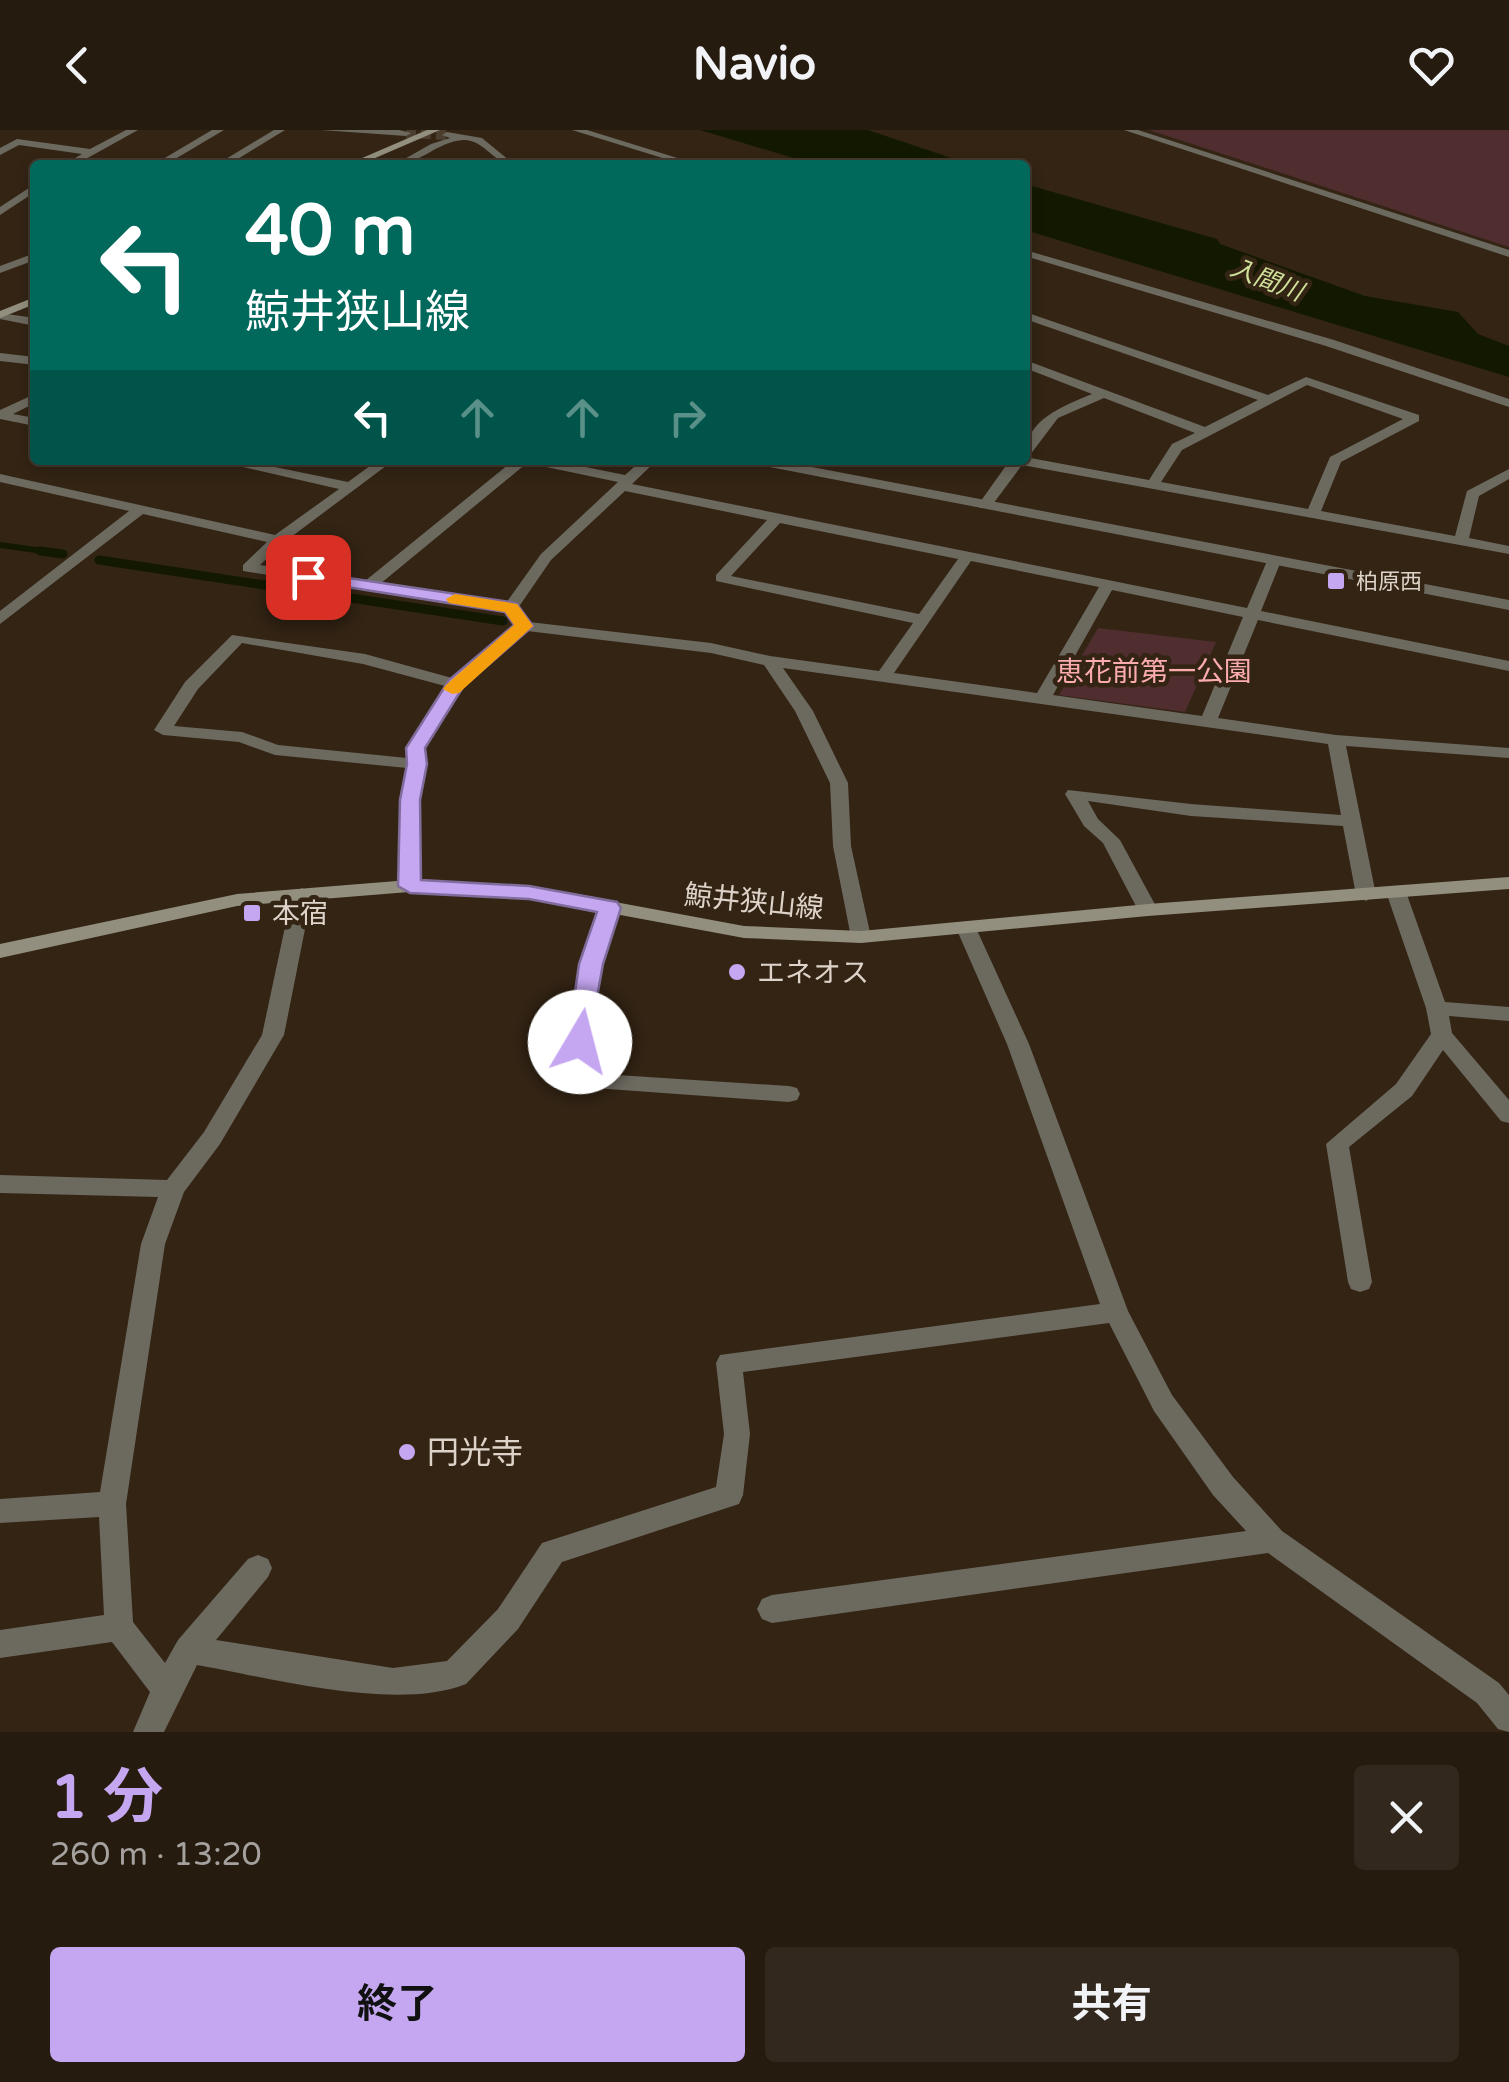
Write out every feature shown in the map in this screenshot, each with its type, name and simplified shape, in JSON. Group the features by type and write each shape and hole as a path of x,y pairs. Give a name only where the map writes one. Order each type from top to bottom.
{"main road":[{"path":"364,160 434,130"},
{"path":"0,315 30,302"},
{"name":"鯨井狭山線","path":"0,951 237,900 410,886 529,892 744,932 861,937 1148,910 1509,883"}],"street":[{"path":"76,160 133,130"},
{"path":"167,160 218,130"},
{"path":"229,160 280,130"},
{"path":"326,130 406,133"},
{"path":"577,130 678,160"},
{"path":"1129,130 1509,254"},
{"path":"447,135 486,144 504,160"},
{"path":"408,160 464,136"},
{"path":"0,152 17,142 90,152"},
{"path":"0,212 30,191"},
{"path":"1030,254 1330,343 1509,403"},
{"path":"0,270 30,258"},
{"path":"0,315 30,321"},
{"path":"1030,317 1268,400"},
{"path":"0,357 30,360"},
{"path":"1030,366 1205,432"},
{"path":"1153,484 1177,447 1306,381 1414,418 1335,460 1312,514"},
{"path":"1030,446 1053,416 1103,394"},
{"path":"30,400 0,415 30,421"},
{"path":"1030,462 1509,550"},
{"path":"245,465 350,486"},
{"path":"380,465 278,540 248,568 510,608 524,626 711,648 770,661 1207,724 1336,740 1509,753"},
{"path":"368,586 516,465"},
{"path":"551,465 967,557 1509,666"},
{"path":"510,608 546,556 644,465"},
{"path":"780,465 1509,605"},
{"path":"984,505 1014,465"},
{"path":"1461,541 1472,494 1509,473"},
{"path":"0,478 278,540"},
{"path":"0,619 142,509"},
{"path":"778,516 721,578 923,620"},
{"path":"882,677 967,557"},
{"path":"1207,724 1274,560"},
{"path":"1042,698 1107,586"},
{"path":"410,886 410,800 416,748 455,684 524,626"},
{"path":"417,764 276,750 242,737 164,730 191,686 238,638 364,660 455,684"},
{"path":"770,661 804,711 838,783 842,846 861,937"},
{"path":"1336,740 1366,895"},
{"path":"1148,910 1110,840 1091,822 1074,794 1190,810 1351,821"},
{"path":"1396,892 1437,1008 1442,1035 1509,1116"},
{"path":"167,1690 119,1627 112,1504 153,1244 174,1189 212,1138 273,1036 302,894"},
{"path":"610,908 591,964 574,1080 715,1086 788,1094"},
{"path":"966,928 1018,1044 1116,1312 1163,1403 1223,1486 1272,1540 1499,1692 1509,1718"},
{"path":"1437,1008 1509,1014"},
{"path":"1360,1282 1337,1144 1404,1090 1442,1035"},
{"path":"0,1184 174,1189"},
{"path":"189,1650 393,1684 456,1674 508,1619 552,1552 728,1495 738,1434 729,1363 1116,1312"},
{"path":"0,1511 112,1504"},
{"path":"772,1610 1272,1540"},
{"path":"148,1732 189,1650 258,1568"},
{"path":"0,1644 119,1627"}],"green space":[{"path":"1149,130 1509,130 1509,247"},
{"name":"恵花前第一公園","path":"1098,628 1216,642 1185,712 1059,695"}],"water":[{"path":"700,130 868,130 957,160 800,160"},
{"name":"入間川","path":"1030,185 1217,239 1220,244 1365,296 1458,312 1478,334 1509,346 1509,377 1030,232"}],"waterway":[{"path":"0,545 57,553"},
{"path":"40,551 63,554"},
{"path":"99,560 503,621"}],"tunnel":[{"path":"406,133 447,135"}],"slow traffic":[{"path":"452,689 524,626 510,608 455,599"}],"place":[{"name":"柏原西","path":"1336,581"},
{"name":"本宿","path":"252,913"},
{"name":"エネオス","path":"737,972"},
{"name":"円光寺","path":"407,1452"}],"route":[{"path":"308,577 510,608 524,626 455,684 416,748 410,800 410,886 529,892 610,908 591,964 580,1042"}]}
